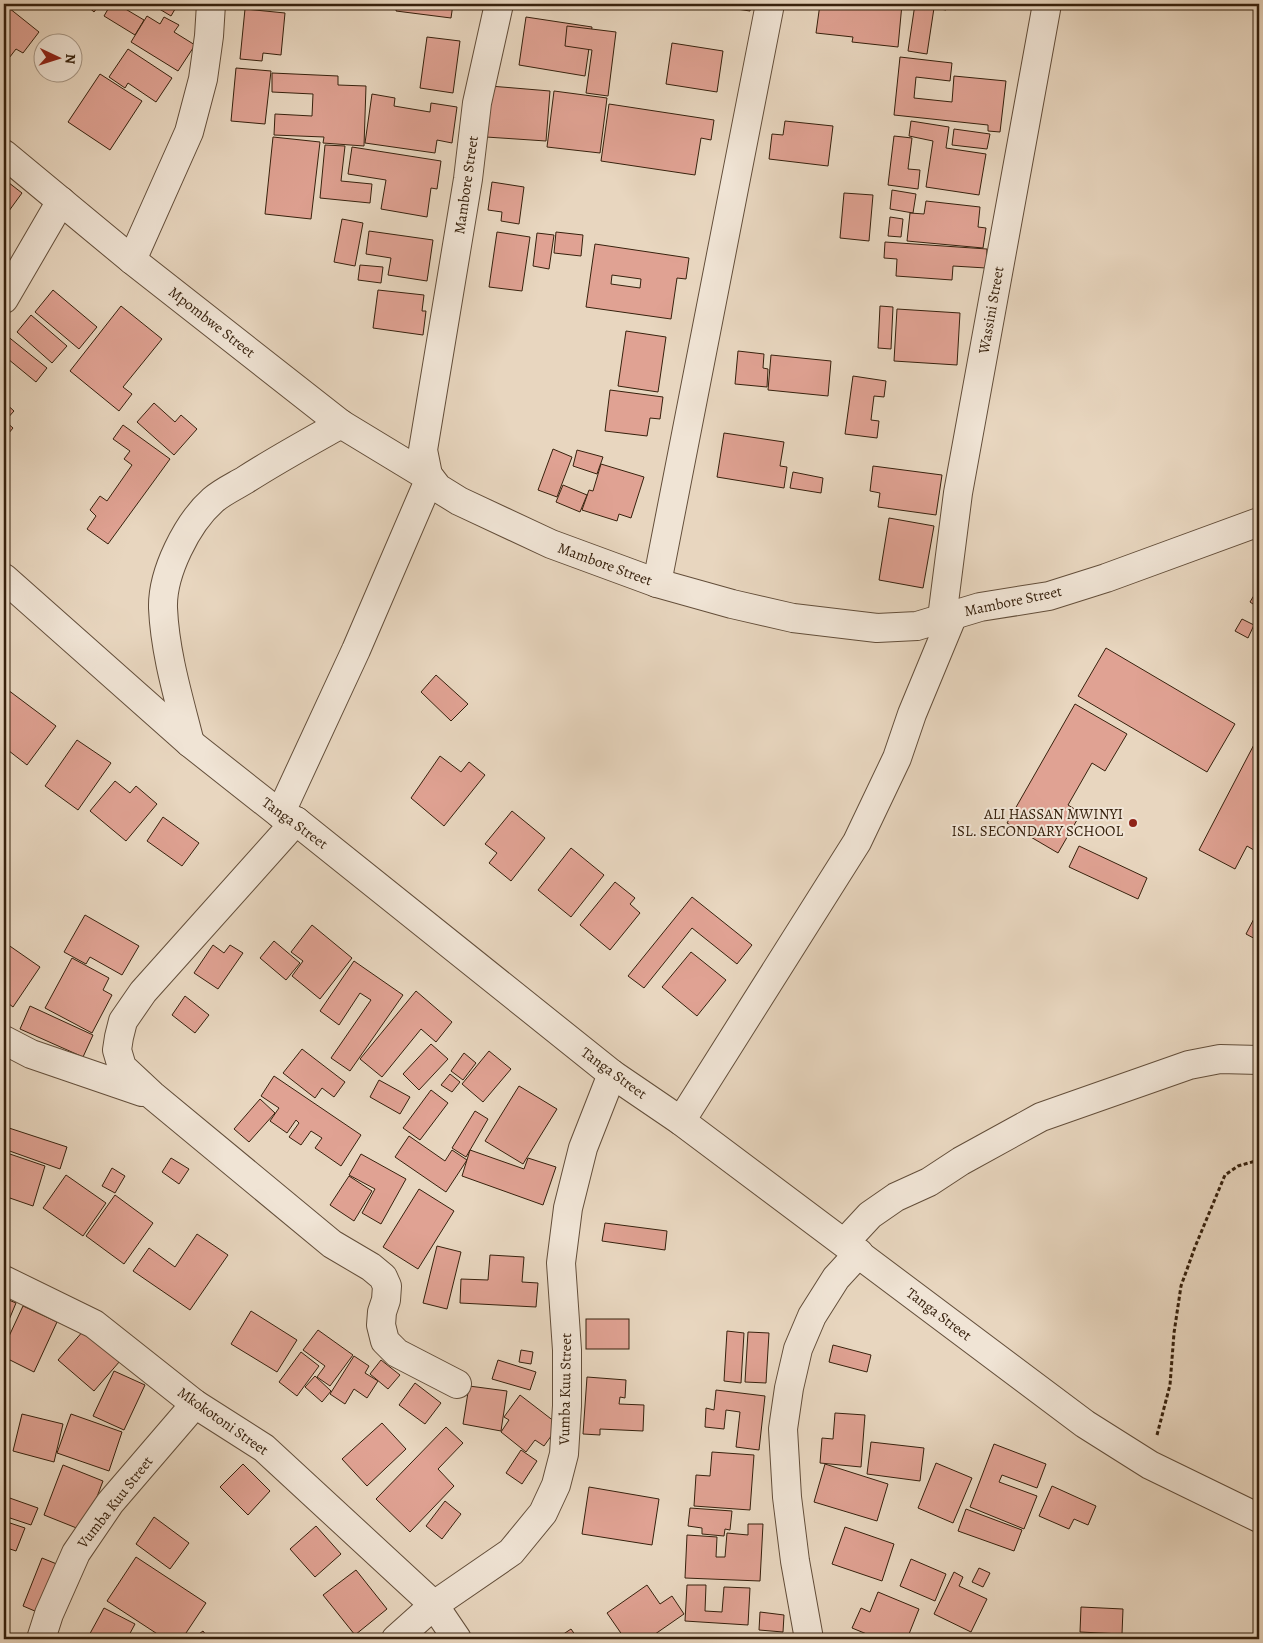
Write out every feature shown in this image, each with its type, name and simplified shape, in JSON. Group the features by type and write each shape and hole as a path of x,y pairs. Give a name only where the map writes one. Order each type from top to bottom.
{"street":[{"path":"132,260 189,132 203,79 212,4"},
{"name":"Mambore Street","path":"499,4 477,103 468,179 423,450 425,469 438,488 459,501 551,544 657,583 792,618 877,628 917,626 980,607 1049,596 1106,578 1259,522"},
{"path":"657,583 770,4"},
{"name":"Wassini Street","path":"681,1121 857,842 896,758 948,616 958,493 1047,4"},
{"name":"Mpombwe Street","path":"4,154 132,260 341,424 430,478"},
{"path":"4,299 61,201"},
{"path":"190,743 167,645 163,607 164,587 171,564 195,521 214,499 341,424"},
{"path":"430,478 356,650 288,818 143,992 123,1021 117,1050 122,1067 152,1095 332,1244 371,1267 383,1277 387,1286 382,1319 385,1341 396,1353 457,1384"},
{"name":"Tanga Street","path":"4,578 190,743 612,1074 681,1121 1085,1424 1150,1465 1259,1518"},
{"path":"4,1040 31,1054 152,1095"},
{"path":"810,1639 795,1561 787,1497 783,1429 796,1357 809,1324 870,1214 896,1197 929,1182 961,1161 1041,1117 1189,1065 1220,1060 1259,1060"},
{"name":"Vumba Kuu Street","path":"396,1639 434,1605 511,1552 543,1513 556,1485 564,1454 567,1406 567,1350 561,1263 568,1208 583,1148 612,1074"},
{"name":"Mkokotoni Street","path":"4,1280 94,1324 195,1404 264,1448 434,1605 457,1639"},
{"name":"Vumba Kuu Street","path":"41,1639 49,1614 76,1553 110,1504 195,1404"}],"path":[{"path":"1150,1465 1170,1385 1174,1333 1181,1286 1192,1254 1225,1175 1238,1166 1259,1160"}],"building":[{"path":"4,4 39,32 32,32 32,41 23,53 16,49 6,62 4,60"},
{"path":"85,4 100,4 94,12"},
{"path":"111,4 117,4 144,20 135,35 104,16"},
{"path":"151,4 178,4 171,16"},
{"path":"397,4 453,4 451,18 396,11"},
{"path":"703,4 751,4 750,11"},
{"path":"820,4 902,4 898,47 852,42 853,37 816,33"},
{"path":"915,4 947,4 946,10 934,8 927,54 908,51"},
{"path":"245,9 285,13 281,55 263,53 262,61 240,59"},
{"path":"147,16 160,24 164,17 179,25 174,32 195,45 178,71 131,42"},
{"path":"526,17 592,27 585,76 519,65"},
{"path":"567,26 616,32 608,96 586,93 592,50 565,46"},
{"path":"427,37 460,41 453,93 420,88"},
{"path":"672,43 723,51 717,92 666,84"},
{"path":"128,49 172,78 156,102 128,83 125,88 109,77"},
{"path":"900,57 952,63 950,81 916,77 914,98 952,102 954,76 1006,81 1000,132 988,131 988,125 894,115"},
{"path":"236,68 271,71 265,124 231,121"},
{"path":"272,73 338,76 338,85 366,86 364,146 323,143 324,137 274,135 275,114 312,116 313,94 272,92"},
{"path":"100,74 142,101 110,150 68,122"},
{"path":"490,86 550,91 546,141 486,137"},
{"path":"554,91 607,98 600,153 547,147"},
{"path":"372,94 395,98 394,106 430,112 431,103 457,107 452,143 437,140 435,153 365,143"},
{"path":"609,104 714,120 711,140 701,138 695,175 601,161"},
{"path":"785,121 833,126 828,166 769,159 772,134 783,135"},
{"path":"911,121 949,127 946,148 986,154 979,195 926,187 933,141 909,136"},
{"path":"954,129 990,134 987,149 952,145"},
{"path":"894,136 912,138 908,169 920,170 918,189 888,185"},
{"path":"273,137 320,142 311,219 265,214"},
{"path":"325,145 345,146 341,181 372,184 370,203 320,198"},
{"path":"352,147 441,161 437,189 431,188 427,217 381,209 386,180 348,174"},
{"path":"4,179 22,193 6,215 4,214"},
{"path":"492,182 524,187 519,224 501,221 502,212 488,210"},
{"path":"892,190 916,194 913,213 890,209"},
{"path":"844,193 873,195 869,241 840,238"},
{"path":"926,201 980,207 978,227 986,228 983,248 907,241 910,213 924,214"},
{"path":"890,217 903,219 901,237 888,236"},
{"path":"342,219 363,223 355,266 334,262"},
{"path":"369,231 433,240 427,281 388,275 391,258 366,254"},
{"path":"497,232 530,237 522,291 489,287"},
{"path":"556,232 583,235 581,256 554,253"},
{"path":"537,233 554,235 549,269 533,266"},
{"path":"885,242 987,249 986,268 953,266 952,280 896,276 897,259 884,258"},
{"path":"595,244 689,258 686,279 677,278 671,319 586,307","holes":["612,275 641,279 640,288 611,284"]},
{"path":"360,265 383,267 381,283 358,280"},
{"path":"53,290 97,327 79,349 35,312"},
{"path":"378,290 424,295 422,311 426,311 423,335 373,328"},
{"path":"121,306 162,339 123,387 132,394 119,411 70,371"},
{"path":"880,306 893,307 891,349 878,348"},
{"path":"897,309 960,313 957,365 894,361"},
{"path":"31,315 67,346 52,363 17,332"},
{"path":"626,331 666,337 658,392 618,386"},
{"path":"6,335 47,368 36,382 8,359 4,365 4,338"},
{"path":"738,351 764,354 763,368 768,369 767,387 735,384"},
{"path":"771,355 831,361 828,396 768,390"},
{"path":"853,376 886,381 884,397 874,396 871,420 879,421 877,438 845,434"},
{"path":"610,390 663,397 660,419 650,418 647,436 605,431"},
{"path":"4,402 14,411 5,421 13,428 4,439"},
{"path":"154,403 175,422 181,415 197,429 174,455 137,422"},
{"path":"123,425 170,459 108,544 87,529 96,516 90,510 100,496 107,501 132,465 124,459 130,451 113,439"},
{"path":"724,433 784,442 780,466 787,467 784,488 717,477"},
{"path":"553,449 572,457 557,497 538,490"},
{"path":"577,450 603,457 597,474 573,466"},
{"path":"601,464 644,477 631,518 619,514 617,521 582,510 589,490 593,491"},
{"path":"873,466 942,475 936,515 878,507 880,493 870,491"},
{"path":"793,472 823,478 821,493 790,488"},
{"path":"563,485 587,495 580,512 556,502"},
{"path":"889,518 934,526 923,588 879,580"},
{"path":"1259,587 1259,608 1250,602"},
{"path":"1242,619 1254,625 1248,638 1235,631"},
{"path":"1106,648 1235,724 1207,772 1078,696"},
{"path":"436,675 468,704 451,721 421,692"},
{"path":"4,687 56,726 27,765 4,747"},
{"path":"1075,704 1127,734 1105,771 1092,763 1068,805 1081,813 1058,853 1007,823"},
{"path":"1259,735 1259,853 1247,846 1235,869 1199,850"},
{"path":"77,740 111,763 78,810 45,786"},
{"path":"440,756 461,772 469,762 485,775 444,826 411,798"},
{"path":"115,781 130,793 136,786 157,804 126,841 90,811"},
{"path":"512,811 545,838 511,881 489,863 497,853 485,844"},
{"path":"163,817 199,843 182,866 147,841"},
{"path":"1079,846 1147,878 1138,899 1069,867"},
{"path":"571,848 604,875 571,917 538,890"},
{"path":"615,882 635,898 630,904 640,913 610,950 580,925"},
{"path":"692,897 752,945 737,964 692,928 644,988 628,976"},
{"path":"1259,909 1259,941 1246,934"},
{"path":"85,915 139,946 122,975 90,957 86,964 64,952"},
{"path":"312,925 352,958 320,999 292,976 303,961 291,952"},
{"path":"274,941 300,963 286,980 260,958"},
{"path":"4,942 40,967 13,1007 4,1000"},
{"path":"213,945 224,953 230,945 243,953 218,989 194,973"},
{"path":"691,952 726,980 697,1016 662,987"},
{"path":"72,958 109,978 103,990 112,995 92,1033 45,1008"},
{"path":"354,961 403,995 350,1071 331,1058 371,1000 360,993 339,1025 320,1011"},
{"path":"416,991 452,1022 436,1042 421,1029 382,1077 360,1059"},
{"path":"185,996 209,1015 195,1033 172,1015"},
{"path":"30,1006 93,1035 83,1057 20,1029"},
{"path":"431,1044 448,1059 419,1090 403,1074"},
{"path":"302,1049 345,1082 334,1097 322,1088 315,1098 283,1073"},
{"path":"489,1051 511,1069 483,1102 462,1084"},
{"path":"464,1053 476,1063 463,1080 451,1071"},
{"path":"450,1074 460,1082 452,1092 441,1085"},
{"path":"274,1076 361,1135 341,1166 315,1148 322,1138 311,1131 301,1145 289,1137 299,1123 296,1120 287,1133 270,1121 279,1108 261,1096"},
{"path":"379,1080 410,1097 400,1114 370,1097"},
{"path":"519,1086 557,1109 523,1164 485,1141"},
{"path":"431,1090 448,1103 420,1140 403,1128"},
{"path":"260,1099 275,1113 249,1142 234,1129"},
{"path":"475,1111 488,1119 466,1157 452,1148"},
{"path":"9,1128 67,1147 60,1169 4,1149"},
{"path":"409,1136 445,1161 452,1150 467,1160 446,1192 395,1157"},
{"path":"470,1150 524,1169 528,1158 556,1167 543,1205 462,1176"},
{"path":"4,1152 45,1166 33,1206 4,1196"},
{"path":"361,1154 406,1179 381,1224 362,1213 375,1189 349,1175"},
{"path":"171,1158 189,1169 179,1184 162,1172"},
{"path":"112,1168 125,1176 115,1193 102,1186"},
{"path":"66,1175 106,1203 83,1236 43,1208"},
{"path":"349,1176 372,1191 354,1221 330,1205"},
{"path":"419,1189 454,1211 418,1269 383,1247"},
{"path":"115,1195 153,1223 124,1264 86,1236"},
{"path":"605,1223 667,1231 665,1250 602,1241"},
{"path":"197,1234 228,1255 190,1310 133,1271 149,1248 175,1267"},
{"path":"437,1246 461,1252 447,1309 423,1303"},
{"path":"490,1255 524,1257 522,1282 538,1283 536,1307 460,1303 461,1279 488,1280"},
{"path":"4,1298 16,1303 4,1332"},
{"path":"23,1306 57,1322 34,1372 4,1357 4,1347"},
{"path":"251,1311 297,1340 277,1372 231,1344"},
{"path":"586,1319 629,1319 629,1349 586,1349"},
{"path":"84,1330 120,1361 94,1391 58,1360"},
{"path":"318,1330 353,1355 330,1386 317,1377 325,1366 303,1350"},
{"path":"727,1331 744,1333 741,1383 724,1381"},
{"path":"748,1332 769,1333 766,1383 745,1382"},
{"path":"833,1345 871,1355 867,1372 829,1362"},
{"path":"521,1350 533,1352 531,1364 519,1362"},
{"path":"301,1352 319,1366 297,1396 279,1382"},
{"path":"354,1356 369,1366 365,1373 378,1381 367,1398 354,1389 345,1404 330,1394"},
{"path":"381,1360 400,1375 388,1389 370,1374"},
{"path":"498,1360 536,1372 530,1390 492,1379"},
{"path":"114,1371 145,1385 124,1430 93,1416"},
{"path":"315,1376 331,1391 322,1402 305,1387"},
{"path":"587,1377 626,1380 625,1398 620,1397 619,1404 644,1405 643,1431 600,1429 600,1435 583,1434"},
{"path":"415,1383 441,1403 425,1424 399,1405"},
{"path":"469,1386 507,1391 501,1431 463,1424"},
{"path":"716,1390 765,1396 759,1450 736,1447 740,1412 726,1410 724,1429 705,1427 706,1408 714,1410"},
{"path":"520,1395 559,1425 544,1446 535,1440 526,1452 501,1432 509,1420 504,1417"},
{"path":"835,1413 865,1415 861,1467 820,1463 822,1438 833,1439"},
{"path":"22,1414 63,1424 54,1462 13,1451"},
{"path":"71,1414 122,1432 109,1471 57,1453"},
{"path":"382,1423 406,1449 367,1486 342,1459"},
{"path":"446,1427 463,1443 438,1469 454,1486 410,1532 376,1499"},
{"path":"871,1442 924,1448 920,1481 867,1474"},
{"path":"994,1444 1046,1464 1037,1488 1002,1475 999,1482 1037,1496 1024,1529 970,1507"},
{"path":"521,1450 537,1461 522,1484 506,1473"},
{"path":"712,1452 754,1455 750,1510 694,1506 696,1475 710,1476"},
{"path":"936,1463 972,1478 953,1523 918,1508"},
{"path":"243,1464 270,1491 248,1515 220,1487"},
{"path":"825,1464 888,1484 877,1521 814,1502"},
{"path":"63,1465 103,1481 84,1531 44,1515"},
{"path":"1052,1486 1096,1506 1088,1525 1074,1519 1069,1529 1039,1516"},
{"path":"589,1487 659,1499 652,1545 582,1534"},
{"path":"4,1496 38,1508 31,1525 4,1516"},
{"path":"445,1501 461,1514 442,1539 426,1526"},
{"path":"690,1508 732,1511 730,1530 725,1529 724,1536 702,1534 702,1528 688,1526"},
{"path":"966,1509 1022,1530 1014,1551 958,1531"},
{"path":"154,1517 189,1543 170,1569 136,1544"},
{"path":"4,1521 25,1528 16,1551 4,1547"},
{"path":"748,1524 763,1524 760,1581 685,1578 687,1535 717,1537 716,1557 725,1557 727,1533 748,1535"},
{"path":"316,1526 341,1554 315,1577 290,1549"},
{"path":"845,1527 894,1544 882,1581 832,1564"},
{"path":"136,1557 206,1603 182,1639 165,1639 107,1601"},
{"path":"42,1558 69,1569 49,1617 23,1606"},
{"path":"911,1559 946,1574 935,1601 900,1586"},
{"path":"979,1568 990,1573 983,1587 972,1582"},
{"path":"356,1570 387,1609 355,1635 323,1595"},
{"path":"954,1572 963,1577 959,1586 987,1599 971,1632 934,1614"},
{"path":"647,1585 660,1604 672,1596 684,1614 648,1639 625,1639 607,1613"},
{"path":"687,1585 706,1585 705,1611 722,1612 724,1587 750,1588 748,1625 685,1621"},
{"path":"878,1592 919,1609 907,1639 879,1639 852,1628 861,1608 870,1612"},
{"path":"1081,1607 1123,1609 1122,1634 1080,1632"},
{"path":"104,1608 135,1624 127,1639 87,1639"},
{"path":"760,1612 784,1615 783,1632 759,1630"},
{"path":"571,1629 578,1639 556,1639"},
{"path":"203,1631 209,1639 192,1639"},
{"path":"1063,1634 1079,1635 1079,1639 1062,1639"}],"place":[{"name":"ALI HASSAN MWINYI ISL. SECONDARY SCHOOL","path":"1133,823"}]}
